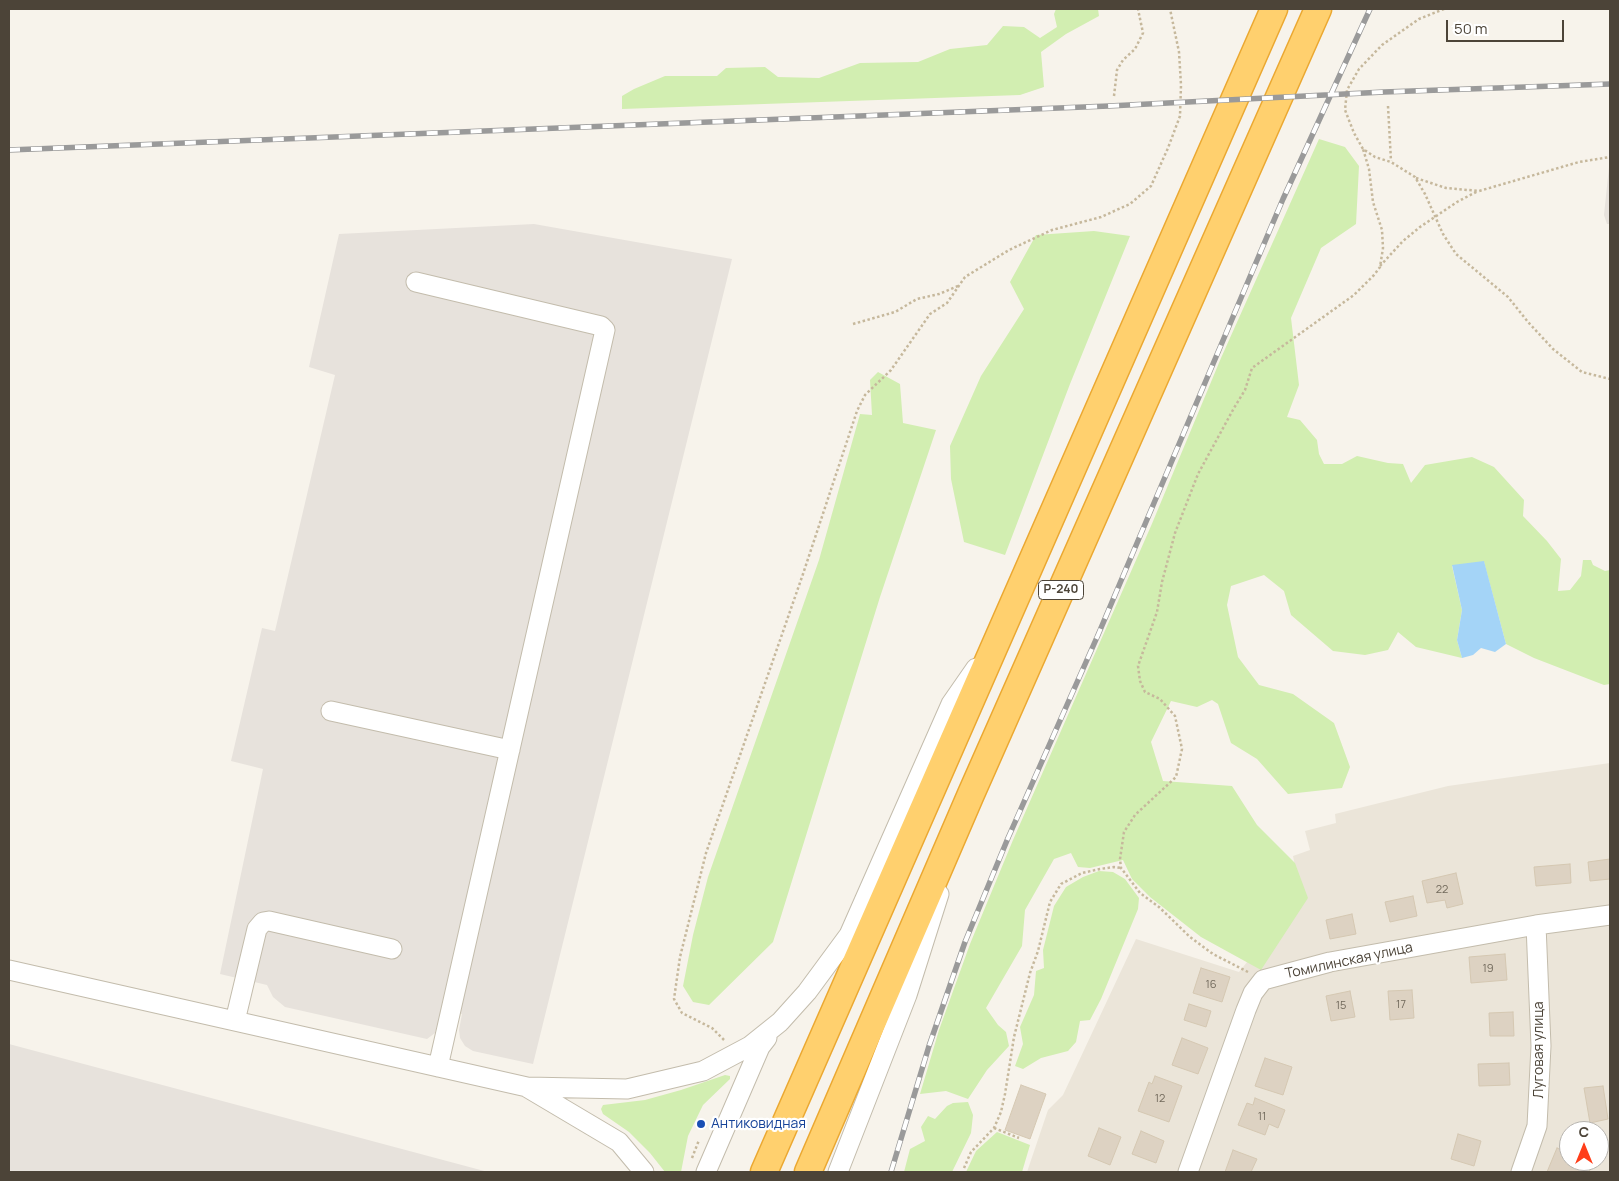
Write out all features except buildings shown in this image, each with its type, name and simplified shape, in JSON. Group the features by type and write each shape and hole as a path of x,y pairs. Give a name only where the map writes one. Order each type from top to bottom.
{"highway":[{"name":"Р-240","path":"764,1172 1274,9"},
{"name":"Р-240","path":"808,1172 971,794 1318,9"}],"street":[{"path":"416,282 601,326 605,330 438,1067"},
{"path":"706,1172 760,1046 807,992 849,935 950,704 994,644"},
{"path":"331,711 510,750"},
{"path":"838,1172 907,995 971,794"},
{"name":"Томилинская улица","path":"1263,980 1330,962 1536,924 1610,915"},
{"path":"236,1022 257,929 262,922 269,921 392,949"},
{"name":"Луговая улица","path":"1521,1172 1537,1126 1541,1046 1536,924"},
{"path":"9,970 527,1088 627,1089 704,1071 750,1046 780,1022"},
{"path":"1188,1172 1246,1010 1253,993 1263,980"},
{"path":"527,1088 619,1142 644,1172"}],"path":[{"path":"1114,96 1117,70 1143,33 1138,9"},
{"path":"727,1042 712,1028 682,1013 674,999 680,957 706,853 804,574 857,410 865,395 891,370 930,314 947,303 965,277 1009,250 1052,230 1101,217 1130,204 1151,186 1180,116 1179,52 1170,9"},
{"path":"1380,267 1382,230 1373,202 1364,149 1354,133 1345,110 1347,90 1359,69 1382,45 1419,19 1444,9"},
{"path":"1388,106 1391,162"},
{"path":"1364,149 1375,157 1391,162 1415,177 1446,188 1479,191"},
{"path":"1263,980 1213,954 1190,937 1159,907 1140,893 1121,868 1120,859 1124,832 1135,815 1176,777 1182,749 1175,716 1160,699 1145,692 1140,681 1138,666 1157,612 1162,582 1175,533 1198,474 1245,390 1252,368 1354,294 1374,275 1403,241 1435,216 1479,191 1579,162 1610,157"},
{"path":"1415,177 1443,234 1456,254 1508,297 1553,349 1582,372 1610,379"},
{"path":"853,324 895,312 917,299 939,294 960,285"},
{"path":"964,1168 971,1152 994,1128 1001,1112 1014,1037 1050,902 1062,884 1082,874 1100,869 1121,868"},
{"path":"994,1128 1019,1138"}],"shaded area":[{"path":"1609,167 1610,224 1607,224 1604,215"},
{"path":"534,224 732,259 533,1064 473,1051 465,1046 460,1038 459,1030 462,1014 442,1009 435,1033 427,1039 285,1007 273,997 267,985 220,974 263,769 231,761 262,628 275,631 335,375 309,367 339,234"},
{"path":"1610,763 1610,1172 1027,1172 1048,1110 1063,1095 1136,939 1239,972 1301,896 1293,856 1310,850 1305,831 1336,823 1335,814 1448,786"},
{"path":"9,1044 488,1172 9,1172"}],"green space":[{"path":"1056,9 1098,9 1099,16 1066,34 1041,52 1044,87 1020,95 622,109 622,96 665,76 717,76 726,68 765,67 778,77 819,78 860,63 918,62 950,49 987,45 1003,26 1024,27 1040,38 1057,27 1054,14"},
{"path":"1319,139 1345,147 1359,166 1356,224 1321,248 1291,318 1299,385 1287,417 1300,420 1317,440 1319,454 1324,464 1342,464 1357,456 1388,463 1403,464 1411,483 1425,465 1472,457 1494,467 1524,500 1523,516 1561,559 1558,591 1570,590 1581,576 1583,560 1591,560 1593,565 1605,571 1610,570 1610,684 1604,685 1534,658 1506,644 1484,562 1452,566 1462,610 1457,640 1462,658 1416,647 1398,632 1388,650 1365,655 1333,651 1291,615 1284,591 1264,575 1231,586 1227,605 1238,657 1259,685 1293,694 1334,723 1350,767 1342,788 1288,794 1257,759 1231,743 1218,704 1212,700 1197,707 1171,701 1151,742 1163,781 1232,786 1257,825 1295,863 1308,898 1261,970 1201,937 1150,897 1132,879 1123,860 1090,868 1078,867 1071,853 1054,859 1025,910 1022,946 986,1008 998,1025 1006,1032 1009,1046 987,1070 968,1099 946,1091 920,1094 939,1030 970,944 1013,840 1151,526 1221,358"},
{"path":"1094,231 1130,236 1070,384 1005,555 964,542 951,479 950,446 981,376 1024,309 1010,282 1036,235"},
{"path":"878,372 900,384 903,423 936,430 880,597 773,942 709,1005 693,1002 683,986 693,935 708,877 819,560 860,414 872,415 870,380"},
{"path":"1099,871 1113,872 1125,879 1139,898 1138,909 1101,999 1090,1020 1080,1021 1076,1042 1068,1051 1041,1058 1023,1069 1015,1066 1023,1044 1020,1027 1034,995 1036,971 1044,968 1043,950 1054,906 1066,887 1083,877"},
{"path":"725,1075 730,1076 730,1079 703,1105 688,1136 681,1172 665,1172 650,1153 629,1132 603,1114 601,1109 603,1105 645,1100"},
{"path":"968,1102 973,1115 971,1133 952,1172 904,1172 910,1149 925,1141 921,1127 928,1116 935,1119 947,1106 953,1103"},
{"path":"997,1132 1030,1145 1022,1172 966,1172 976,1151"}],"water":[{"path":"1484,561 1506,644 1495,652 1481,648 1473,655 1462,658 1457,640 1462,610 1452,565"}],"railway":[{"path":"891,1172 929,1046 965,942 1283,199 1370,9"},
{"path":"9,150 1610,84"}],"place":[{"name":"Антиковидная","path":"701,1124"}]}
